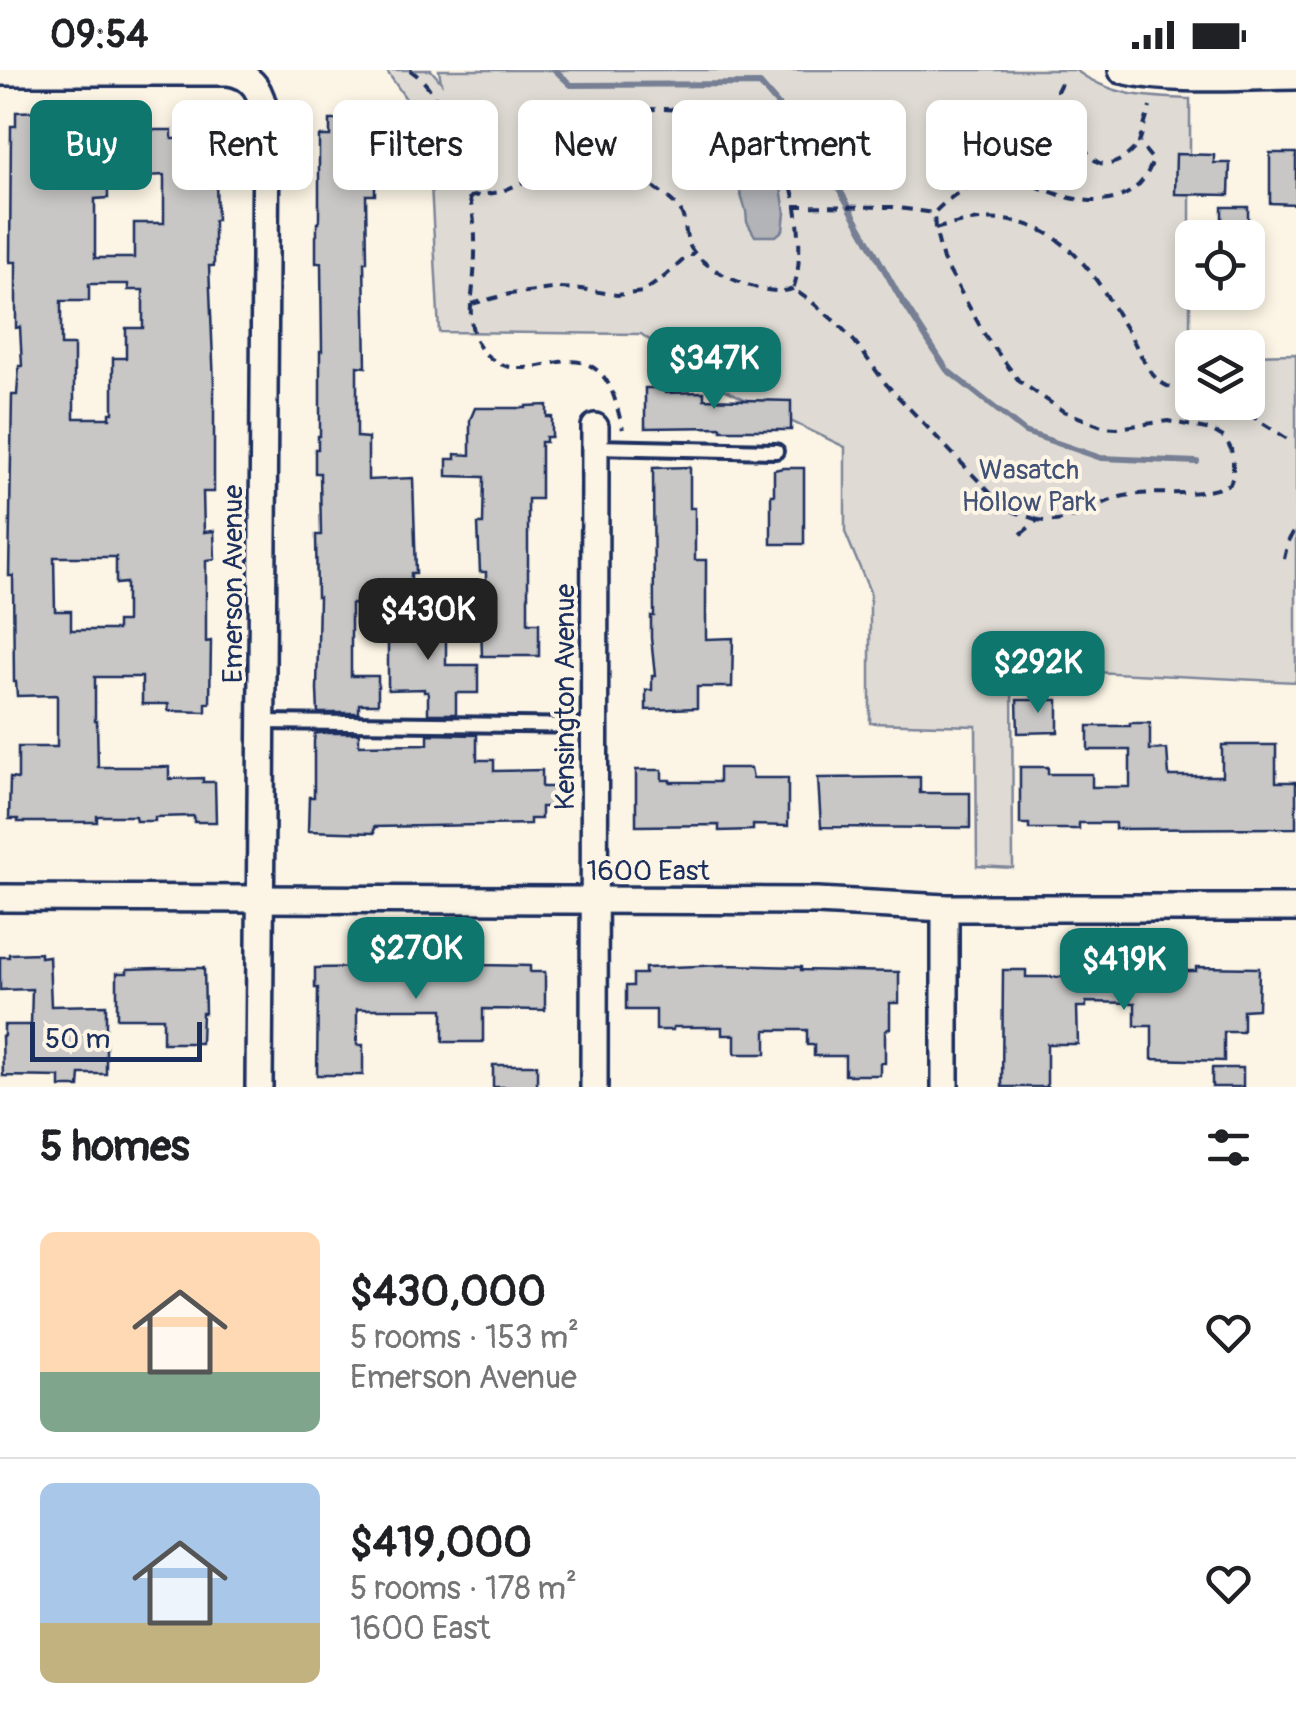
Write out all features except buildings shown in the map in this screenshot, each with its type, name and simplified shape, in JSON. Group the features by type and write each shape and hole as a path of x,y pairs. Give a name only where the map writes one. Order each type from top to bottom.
{"street":[{"path":"1122,70 1296,76"},
{"path":"0,72 203,71"},
{"name":"Emerson Avenue","path":"203,71 242,74 255,84 266,118 260,1087"},
{"name":"Kensington Avenue","path":"594,1087 595,437"},
{"name":"1600 East","path":"0,898 817,901 945,908 1296,908"},
{"path":"945,908 945,1087"}],"lane":[{"path":"595,437 776,451"},
{"path":"262,722 594,726"}],"path":[{"path":"410,70 421,73 447,122 448,148 469,197 474,246 472,330 477,344 503,367 517,370 578,361 599,372 609,383 625,433"},
{"path":"1060,82 1057,102 1073,115 1091,157 1102,163 1126,159 1139,144 1150,108"},
{"path":"652,109 723,118 752,132 782,164 789,178 800,250 792,289 766,291 706,264 688,244 680,210 652,186"},
{"path":"792,289 846,333 886,384 998,501 1015,512 1048,522 1078,516 1098,505 1133,495 1214,491 1230,484 1233,476 1234,460 1226,438 1210,430 1168,422 1104,426 1063,411 1019,381 986,336 942,260 934,228 934,213 956,192 999,178 1078,199 1125,196 1148,176 1153,160 1139,144"},
{"path":"469,197 518,185"},
{"path":"794,206 892,206 934,213"},
{"path":"934,228 1001,218 1049,235 1070,250 1101,287 1157,380 1175,388"},
{"path":"471,304 560,288 617,296 642,292 695,254"},
{"path":"1258,420 1288,440"},
{"path":"1021,534 1038,520"},
{"path":"1284,559 1295,528"}],"green space":[{"name":"Wasatch Hollow Park","path":"386,70 431,70 441,82 439,70 1075,70 1116,91 1190,99 1190,220 1175,220 1175,310 1190,310 1190,330 1175,330 1175,420 1265,420 1265,355 1296,354 1296,682 1012,668 1013,868 977,866 976,726 870,723 870,592 845,532 845,447 711,383 641,334 439,332 431,190 498,190 498,100 407,100"}],"shaded area":[{"path":"781,190 783,230 776,236 755,236 747,222 740,192"}],"waterway":[{"path":"555,70 571,85 760,84 818,151 898,294 947,370 1025,432 1101,458 1197,462"}]}
